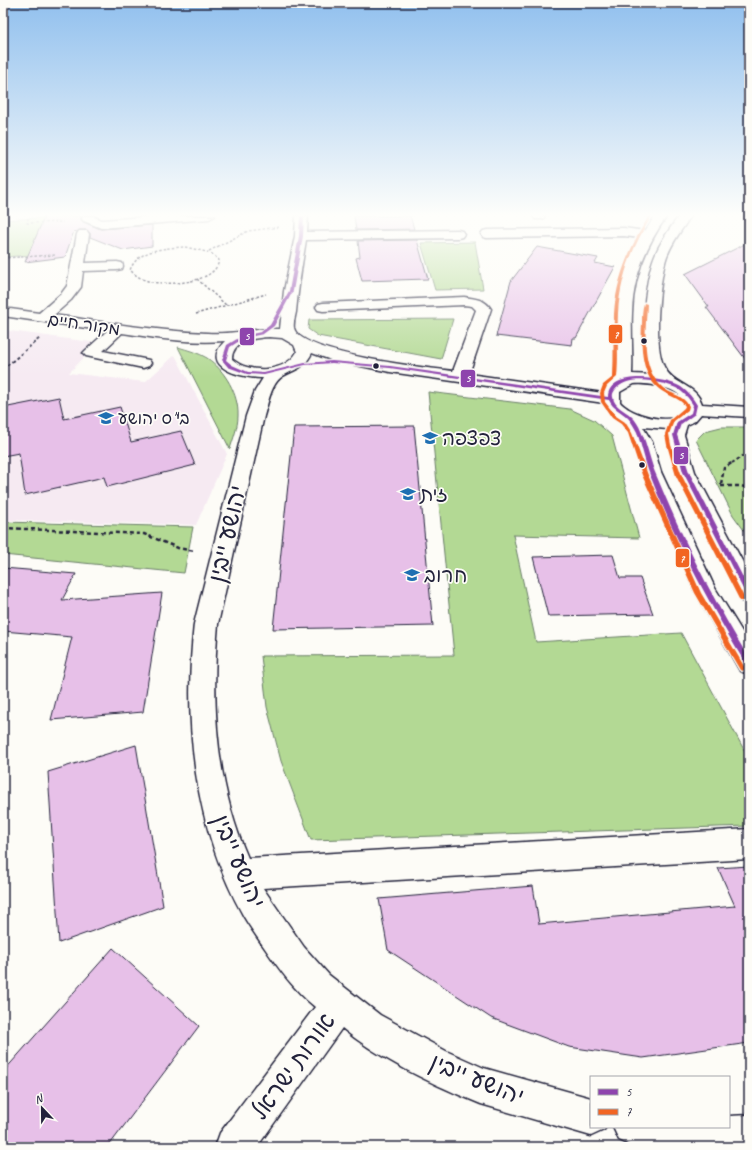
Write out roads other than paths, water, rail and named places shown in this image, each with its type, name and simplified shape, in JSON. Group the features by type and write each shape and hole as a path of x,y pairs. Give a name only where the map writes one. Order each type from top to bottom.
{"street":[{"path":"42,318 66,297 74,287 77,270"},
{"path":"294,270 287,328 298,341 331,355 390,367 459,378 610,399"},
{"path":"623,382 624,324 627,295 633,270"},
{"path":"659,270 653,298 651,327 656,367 666,382"},
{"path":"255,416 245,384 224,356 228,346 237,340 272,326 291,288"},
{"path":"323,307 464,301 476,303 484,309 459,378"},
{"name":"מקור חיים","path":"3,312 166,336 209,338 276,333 298,341"},
{"path":"118,329 90,353 143,363"},
{"name":"מקור חיים","path":"166,336 206,348 231,366"},
{"name":"יהושע ייבין","path":"298,341 306,352 304,356 301,360 271,377 266,384 255,416 206,624 203,654 203,706 207,762 216,810 239,874 255,906 292,959 317,987 368,1027 433,1064 481,1086 590,1117"},
{"path":"231,366 257,374 311,363 332,362 390,367"},
{"path":"643,379 666,382 688,393 694,401 696,408 693,414 679,423 654,424 630,417 620,412 610,399 612,389 623,382 643,379"},
{"path":"696,408 749,412"},
{"path":"630,417 643,442 652,472 705,590 749,664"},
{"path":"679,423 675,435 676,443 686,472 749,595"},
{"path":"239,874 749,844"},
{"name":"אורות ישראל","path":"234,1147 338,1004"},
{"path":"643,1128 722,1135 749,1134"}],"place":[{"name":"בי\"ס יהושע","path":"106,418"},
{"name":"צפצפה","path":"430,438"},
{"name":"זית","path":"408,494"},
{"name":"חרוב","path":"412,575"}]}
